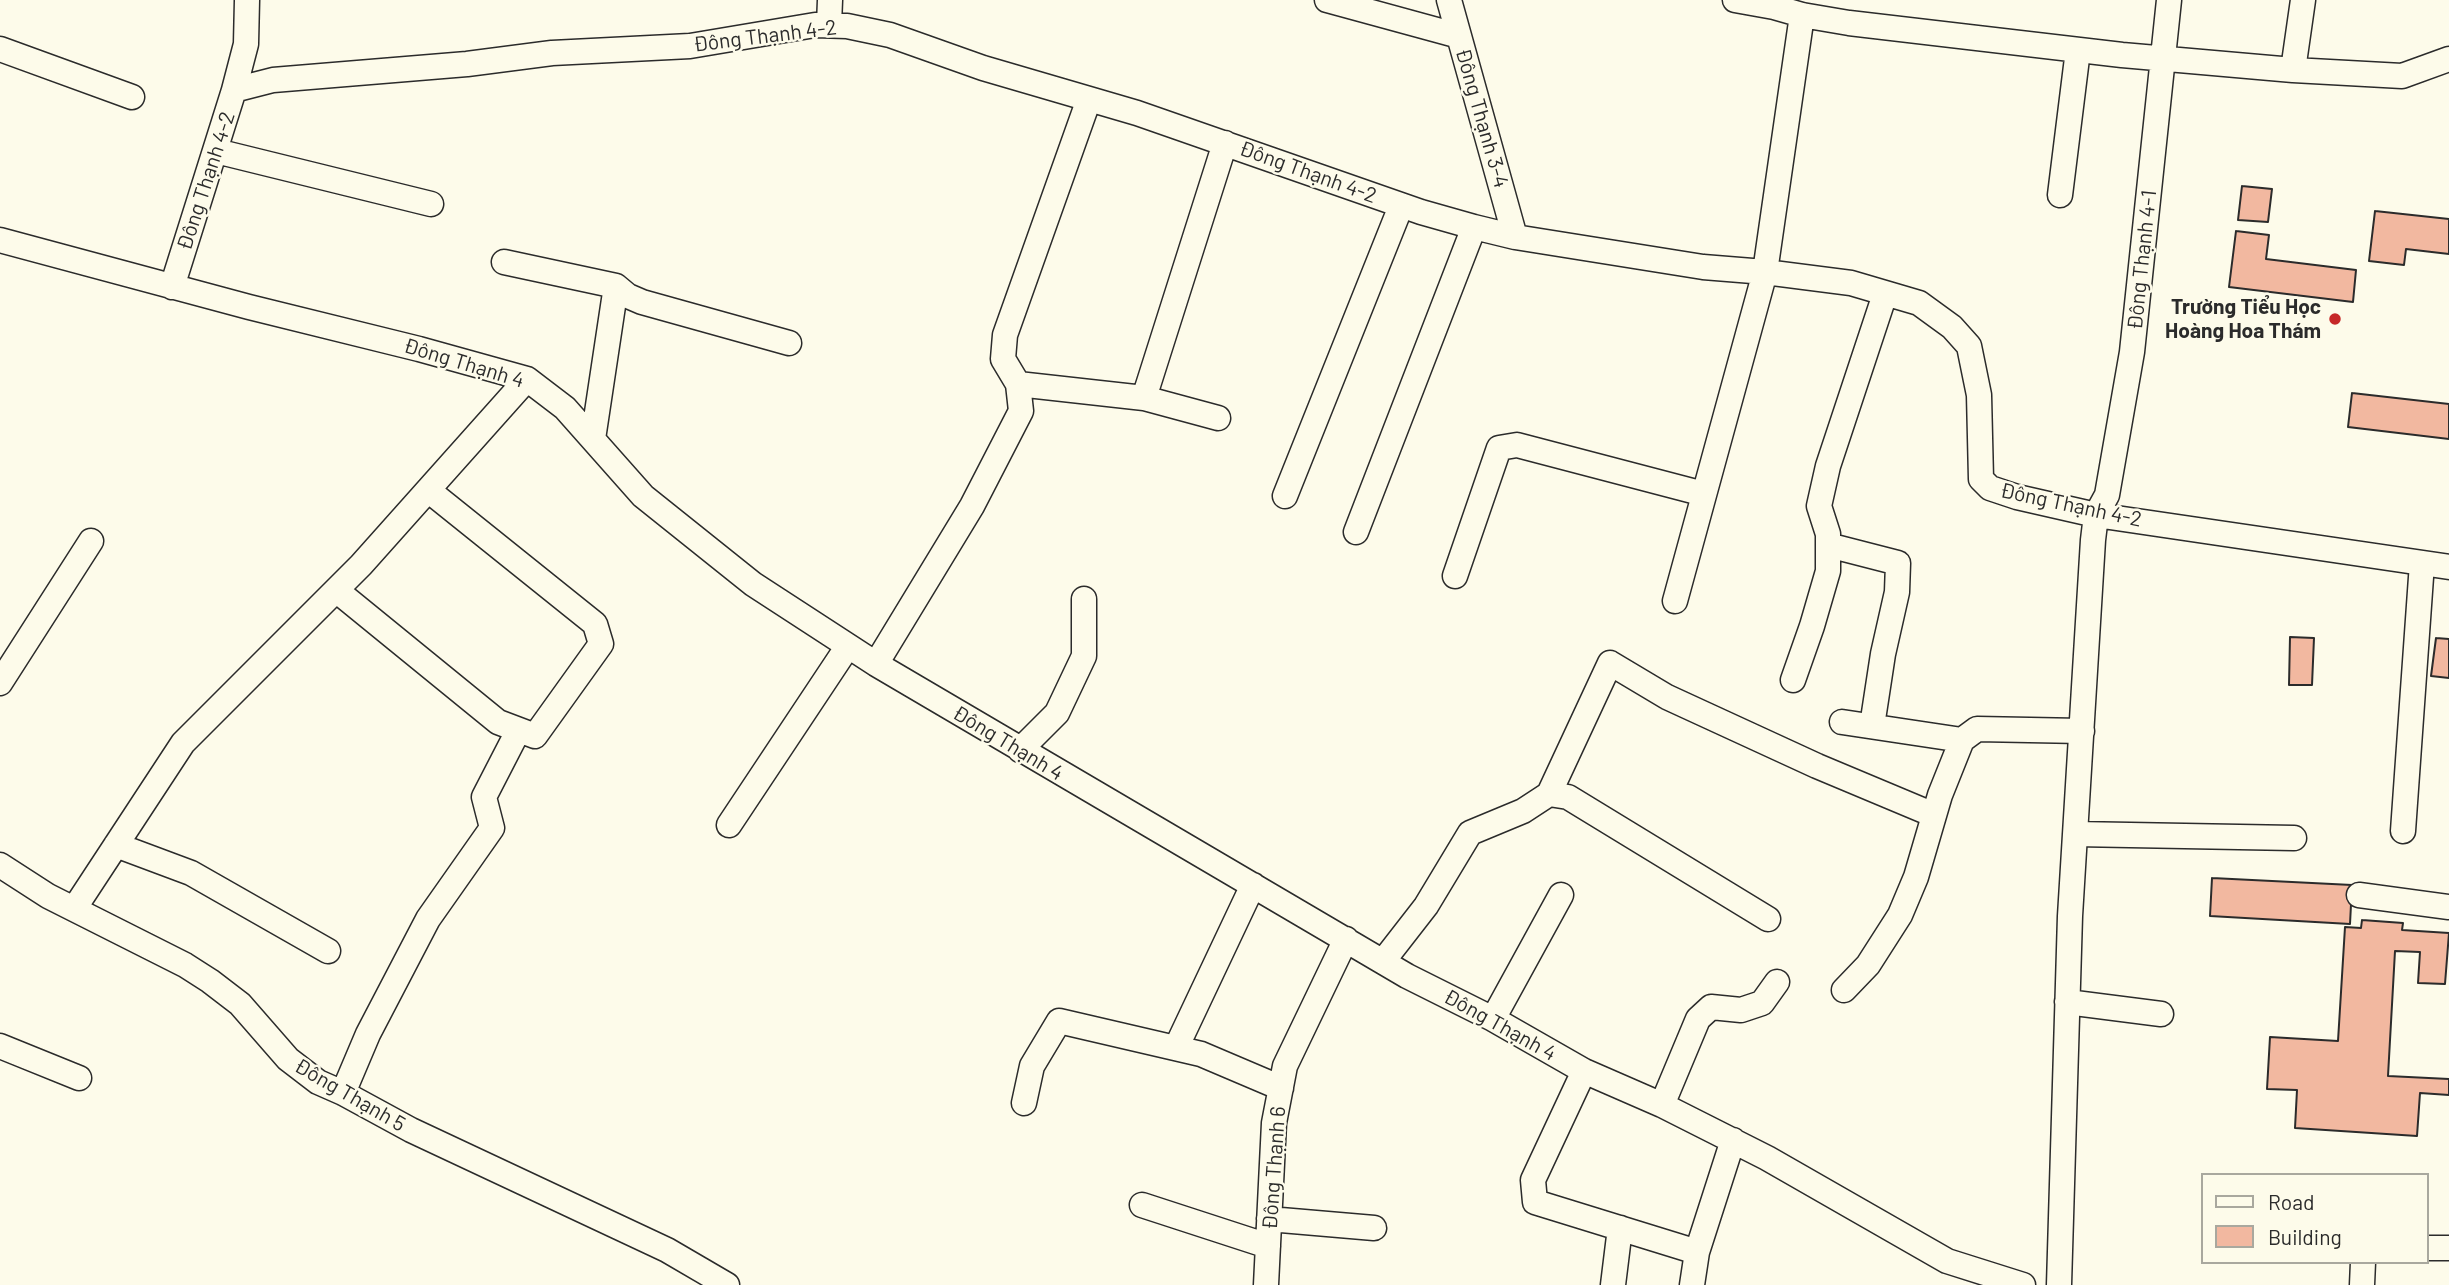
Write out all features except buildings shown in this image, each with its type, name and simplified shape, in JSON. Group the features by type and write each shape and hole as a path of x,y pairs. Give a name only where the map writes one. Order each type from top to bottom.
{"street":[{"path":"234,90 246,44 247,0"},
{"path":"829,25 830,0"},
{"path":"1327,0 1459,36"},
{"name":"Đông Thạnh 3-4","path":"1449,0 1515,237"},
{"path":"1735,0 1802,15 2078,50 2293,70 2402,76 2449,59"},
{"name":"Đông Thạnh 4-1","path":"2059,1285 2075,834 2096,515 2107,495 2132,352 2169,0"},
{"path":"2293,70 2303,0"},
{"path":"1675,600 1765,272 1802,15"},
{"name":"Đông Thạnh 4-2","path":"172,287 234,90 273,80 467,64 552,53 690,46 814,25 847,26 890,35 983,68 1226,143 1401,206 1515,237 1703,267 1765,272 1851,284 1919,303 1952,327 1969,346 1979,395 1981,479 1990,488 2096,515 2449,567"},
{"path":"0,49 132,97"},
{"path":"2060,195 2078,50"},
{"path":"876,664 972,506 1021,411 1018,384 1003,359 1005,335 1089,99"},
{"path":"1144,398 1226,143"},
{"path":"216,151 431,204"},
{"path":"1285,496 1401,206"},
{"path":"1356,533 1474,226"},
{"name":"Đông Thạnh 4","path":"0,240 527,379 565,408 643,496 754,584 876,664 1384,960 1407,976 1493,1019 1584,1071 1733,1140 1947,1261 2023,1285"},
{"path":"504,262 615,286 642,302 789,343"},
{"path":"593,439 615,286"},
{"path":"1793,680 1828,571 1828,534 1819,506 1828,466 1885,294"},
{"path":"74,909 183,743 336,590 527,379"},
{"path":"1018,384 1144,398 1218,418"},
{"path":"1455,576 1499,448 1517,445 1704,494"},
{"path":"336,590 498,722 535,736 601,644 595,624 428,490"},
{"path":"0,683 91,541"},
{"path":"1828,545 1898,563 1897,592 1883,654 1872,726"},
{"path":"2403,831 2422,563"},
{"path":"1020,750 1056,713 1084,656 1084,599"},
{"path":"729,825 848,646"},
{"path":"1384,960 1426,906 1470,833 1524,811 1549,794 1611,663 1667,697 1817,766 1934,815"},
{"path":"1842,722 1962,740"},
{"path":"1844,990 1868,965 1900,915 1916,877 1934,815 1962,740 1977,729 2082,731"},
{"path":"344,1093 368,1034 428,919 492,828 484,797 517,731"},
{"path":"1549,794 1569,797 1768,919"},
{"path":"2075,834 2294,838"},
{"path":"116,845 191,873 328,951"},
{"name":"Đông Thạnh 5","path":"0,865 48,896 185,965 210,981 240,1004 288,1059 318,1082 344,1093 411,1130 667,1250 727,1285"},
{"path":"1176,1048 1253,885"},
{"path":"1493,1019 1561,895"},
{"path":"2359,895 2449,907"},
{"name":"Đông Thạnh 6","path":"1266,1285 1274,1123 1285,1066 1346,939"},
{"path":"1662,1105 1698,1018 1711,1007 1741,1010 1762,1003 1777,982"},
{"path":"2067,1002 2161,1014"},
{"path":"1024,1103 1032,1066 1059,1021 1201,1054 1281,1088"},
{"path":"0,1046 79,1078"},
{"path":"1584,1071 1533,1180 1535,1202 1697,1252"},
{"path":"1692,1285 1697,1252 1733,1140"},
{"path":"1143,1205 1268,1246"},
{"path":"1269,1219 1374,1228"},
{"path":"1613,1285 1620,1227"},
{"path":"2428,1248 2449,1248"},
{"path":"2362,1285 2363,1264"}],"place":[{"name":"Trường Tiểu Học Hoàng Hoa Thám","path":"2335,319"}]}
